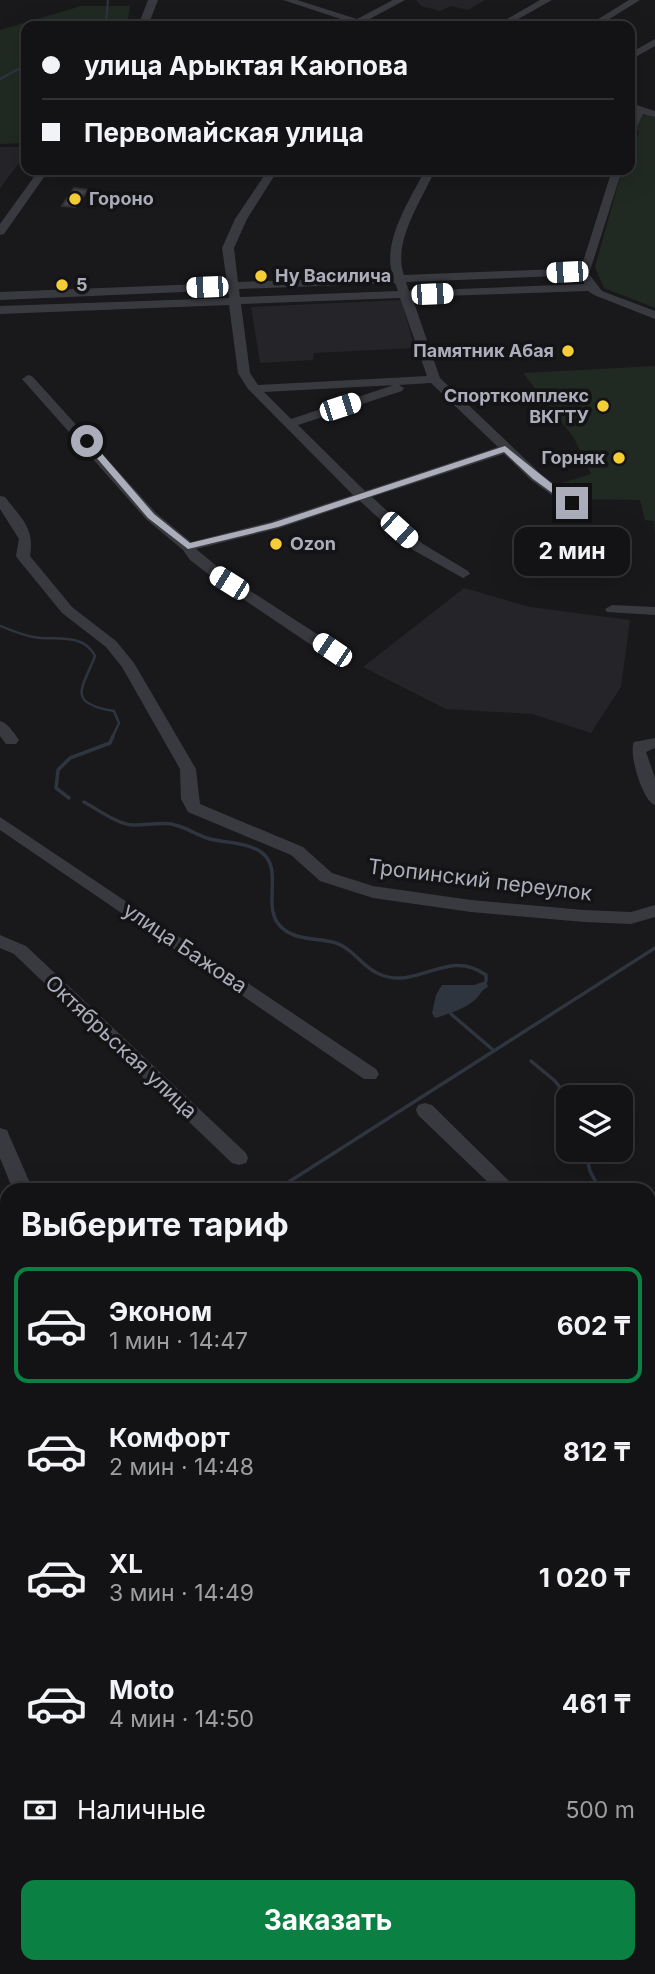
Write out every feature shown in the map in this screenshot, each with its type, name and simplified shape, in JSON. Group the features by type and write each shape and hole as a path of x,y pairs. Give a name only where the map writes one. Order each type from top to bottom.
{"street":[{"path":"145,21 153,0"},
{"path":"288,0 355,21"},
{"path":"360,21 400,0"},
{"path":"508,21 547,0"},
{"path":"600,21 635,0"},
{"path":"635,54 655,42"},
{"path":"635,108 655,114"},
{"path":"635,117 641,110"},
{"path":"0,232 40,175"},
{"path":"270,175 229,241 243,368 254,389 361,495 418,547 463,574"},
{"path":"428,175 400,235 394,255 399,278 434,379 536,477 572,503"},
{"path":"615,175 586,271 591,287 606,298 655,315"},
{"path":"0,296 586,271"},
{"path":"0,310 591,287"},
{"path":"28,379 151,516 188,547 190,554 211,571 321,642 338,658"},
{"path":"254,389 434,379"},
{"path":"289,424 391,391 410,381"},
{"path":"188,547 275,525 505,449"},
{"name":"Тропинский переулок","path":"0,500 22,529 26,539 23,556 55,596 78,619 118,650 188,769 191,779 188,797 194,808 297,851 339,884 373,892 471,906 584,916 631,918 655,911"},
{"path":"612,609 655,611"},
{"path":"0,726 11,740"},
{"path":"647,744 638,752 655,800"},
{"name":"улица Бажова","path":"0,822 370,1074"},
{"name":"Октябрьская улица","path":"0,941 20,950 239,1158"},
{"path":"425,1110 501,1183"},
{"path":"0,1135 20,1183"}],"shaded area":[{"path":"416,0 485,0 468,10 451,6 440,11 421,6"},
{"path":"81,6 130,6 128,21 30,21"},
{"path":"21,24 21,143 0,144 0,30"},
{"path":"641,115 655,117 655,308 604,288 595,267 621,175 635,175 635,143 639,132 635,129"},
{"path":"0,147 21,147 21,161 0,188"},
{"path":"401,300 415,348 314,353 313,360 260,363 251,307"},
{"name":"Горняк","path":"655,366 655,541 654,521 645,520 640,500 570,499 553,486 591,474 574,438 523,373"},
{"path":"464,588 530,607 630,620 621,687 591,733 532,714 446,709 363,667"},
{"path":"486,981 488,987 472,1003 435,1018 432,1013 436,995 442,985 474,985"}],"building":[{"name":"Гороно","path":"74,188 88,190 75,207 62,206"}],"waterway":[{"path":"106,21 108,0"},
{"path":"0,79 21,68"},
{"path":"0,626 33,637 76,640 90,648 95,656 83,685 83,699 99,708 114,711 119,723 112,738"},
{"path":"69,798 56,788 58,770 70,758 110,743 113,736"},
{"path":"84,802 126,824 170,824 210,839 256,849 267,858 271,866 273,914 282,928 296,936 336,943 379,974 393,978 407,977 458,965 486,975 486,981"},
{"path":"287,1183 655,948"},
{"path":"451,1014 492,1049"},
{"path":"531,1061 558,1085"},
{"path":"588,1162 596,1183"}],"place":[{"name":"Гороно","path":"75,199"},
{"name":"Ну Василича","path":"261,276"},
{"name":"5","path":"62,285"},
{"name":"Памятник Абая","path":"568,351"},
{"name":"Спорткомплекс ВКГТУ","path":"603,406"},
{"name":"Горняк","path":"619,458"},
{"name":"Ozon","path":"276,544"}],"route":[{"path":"87,441 151,516 188,547 234,533 275,525 505,449 536,477 572,503"}]}
